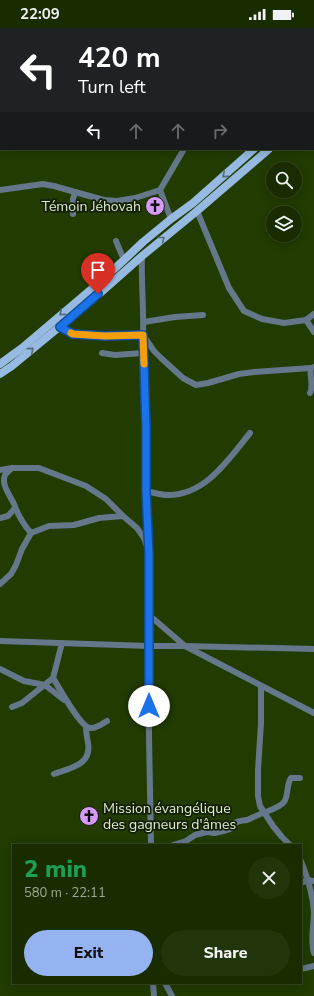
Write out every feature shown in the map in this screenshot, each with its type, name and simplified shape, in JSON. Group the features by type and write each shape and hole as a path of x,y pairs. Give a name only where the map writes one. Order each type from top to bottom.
{"main road":[{"path":"0,364 22,348 143,242 193,203 253,150"},
{"path":"0,374 60,327 268,150"}],"street":[{"path":"0,190 43,184 104,200 117,201 135,198 160,190 183,150"},
{"path":"160,190 171,219"},
{"path":"73,214 73,199 75,192"},
{"path":"196,211 229,288 244,311 262,319 284,323 306,320 314,314"},
{"path":"116,241 124,260"},
{"path":"142,256 146,491 149,554 148,736 151,844"},
{"path":"132,265 142,270"},
{"path":"144,322 175,317 204,315"},
{"path":"306,320 314,332"},
{"path":"60,327 73,334 105,336 143,335"},
{"path":"143,335 161,358 183,378 196,385 239,374 313,367"},
{"path":"102,353 115,355 143,353"},
{"path":"310,393 312,388 310,371 313,367"},
{"path":"146,491 167,495 182,493 203,484 221,469 250,432"},
{"path":"0,470 12,468 39,468 86,486 106,499 137,528 144,538 149,554"},
{"path":"12,468 5,475 4,484 24,525 31,533"},
{"path":"0,518 8,516 15,508"},
{"path":"0,584 11,574 31,533 49,526 74,525 99,518 123,516"},
{"path":"149,616 185,646 313,712"},
{"path":"0,641 149,646 314,649"},
{"path":"12,707 22,703 53,678 62,643"},
{"path":"0,668 24,682 45,685 68,703"},
{"path":"53,678 68,703 86,727 86,734 89,744 88,756 82,762 54,774"},
{"path":"261,686 258,796 260,806 264,813 289,844"},
{"path":"86,727 96,727 107,721"},
{"path":"176,844 186,841 195,835 207,832 214,833 234,828 233,824 240,820 249,819 253,816 272,810 283,803 291,778 300,778"},
{"path":"302,868 304,881 312,900 314,912 312,943 314,952"},
{"path":"304,881 314,881"},
{"path":"302,969 314,966"},
{"path":"153,984 154,996"},
{"path":"166,984 172,996"}],"slow traffic":[{"path":"71,333 105,336 143,335 144,364"}],"place":[{"name":"Témoin Jéhovah","path":"155,206"},
{"name":"Mission évangélique des gagneurs d'âmes","path":"89,816"}],"route":[{"path":"98,294 60,327 73,334 105,336 143,335 146,427 146,491 149,554 149,706"}]}
